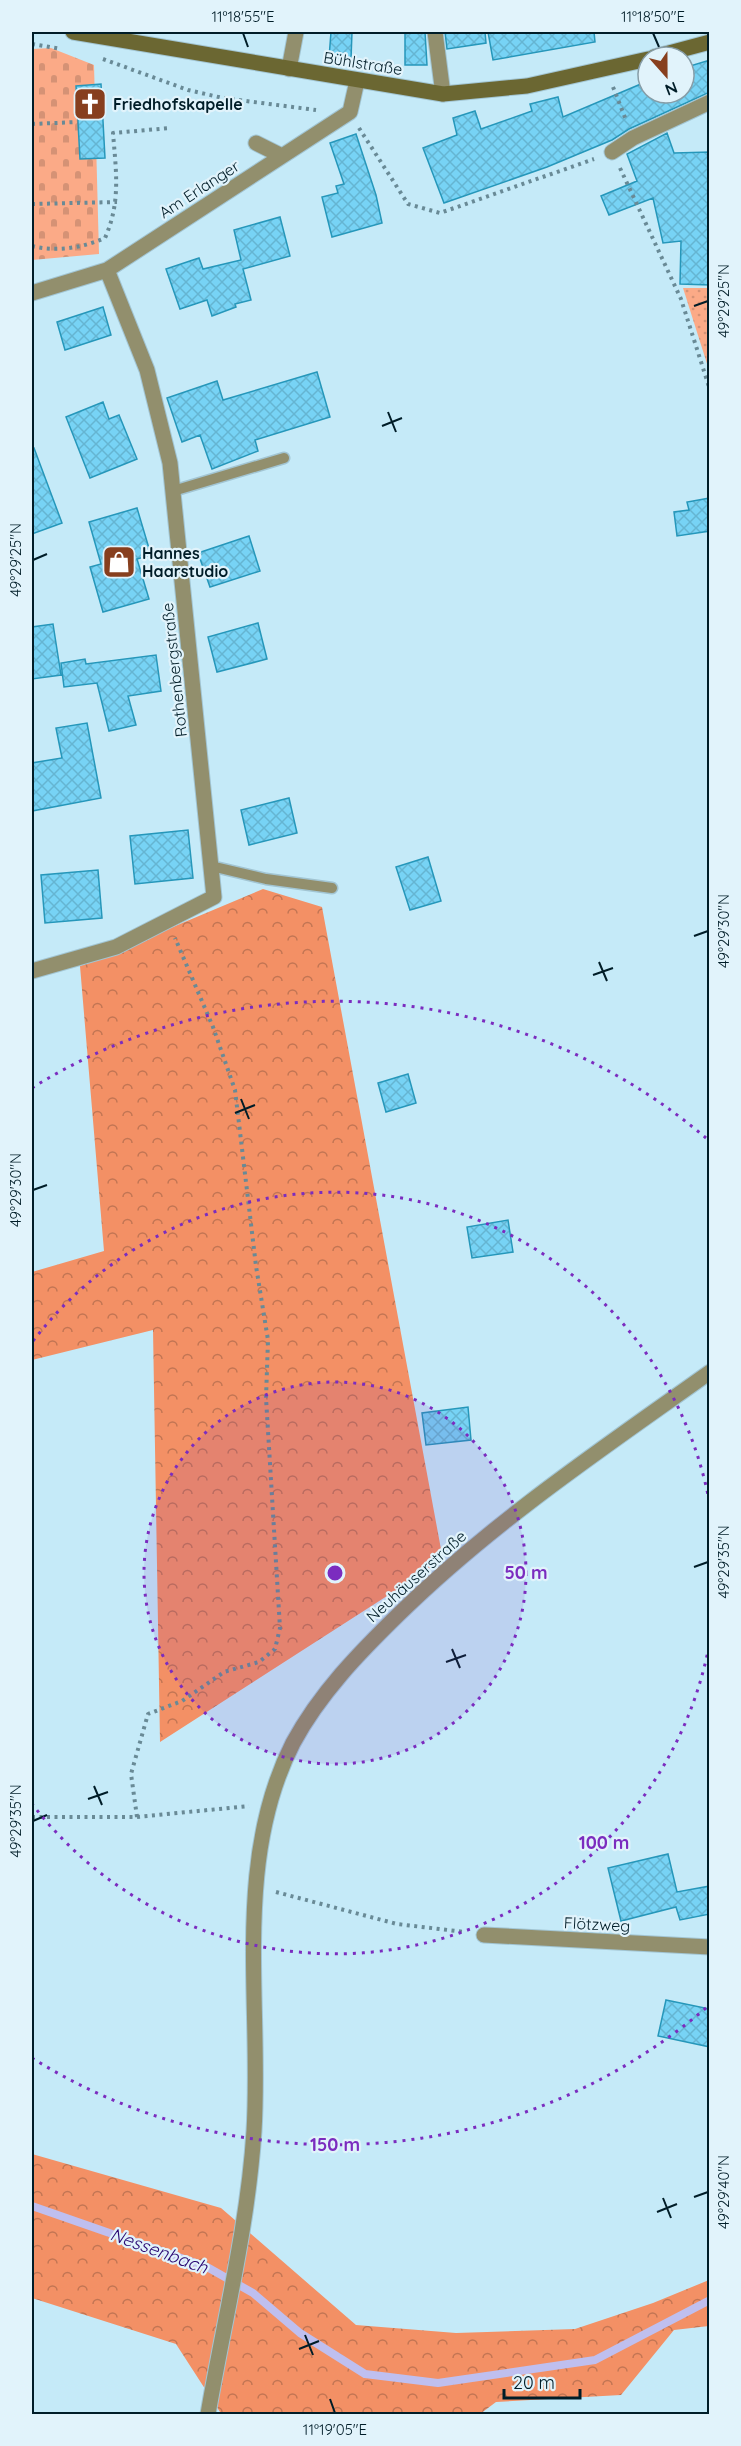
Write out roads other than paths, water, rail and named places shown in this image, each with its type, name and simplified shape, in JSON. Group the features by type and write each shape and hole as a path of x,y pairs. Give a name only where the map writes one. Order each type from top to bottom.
{"street":[{"name":"Bühlstraße","path":"73,32 443,94 527,86 636,62"},
{"path":"289,69 296,32"},
{"path":"435,32 443,94"},
{"name":"Am Erlanger","path":"32,293 107,270 350,112 357,81"},
{"path":"612,152 633,138 710,102"},
{"path":"256,143 282,156"},
{"name":"Rothenbergstraße","path":"32,971 116,947 214,897 170,463 147,370 107,270"},
{"name":"Neuhäuserstraße","path":"208,2415 242,2235 254,2131 256,1887 269,1803 293,1743 344,1667 447,1568 579,1465 710,1372"},
{"name":"Flötzweg","path":"484,1935 710,1947"}],"lane":[{"path":"173,491 284,458"},
{"path":"211,866 266,879 332,888"}],"waterway":[{"name":"Nessenbach","path":"32,2206 207,2267 253,2293 300,2333 365,2374 438,2383 595,2360 710,2300"}],"place":[{"name":"Friedhofskapelle","path":"90,104"},
{"name":"Hannes Haarstudio","path":"119,562"}]}
